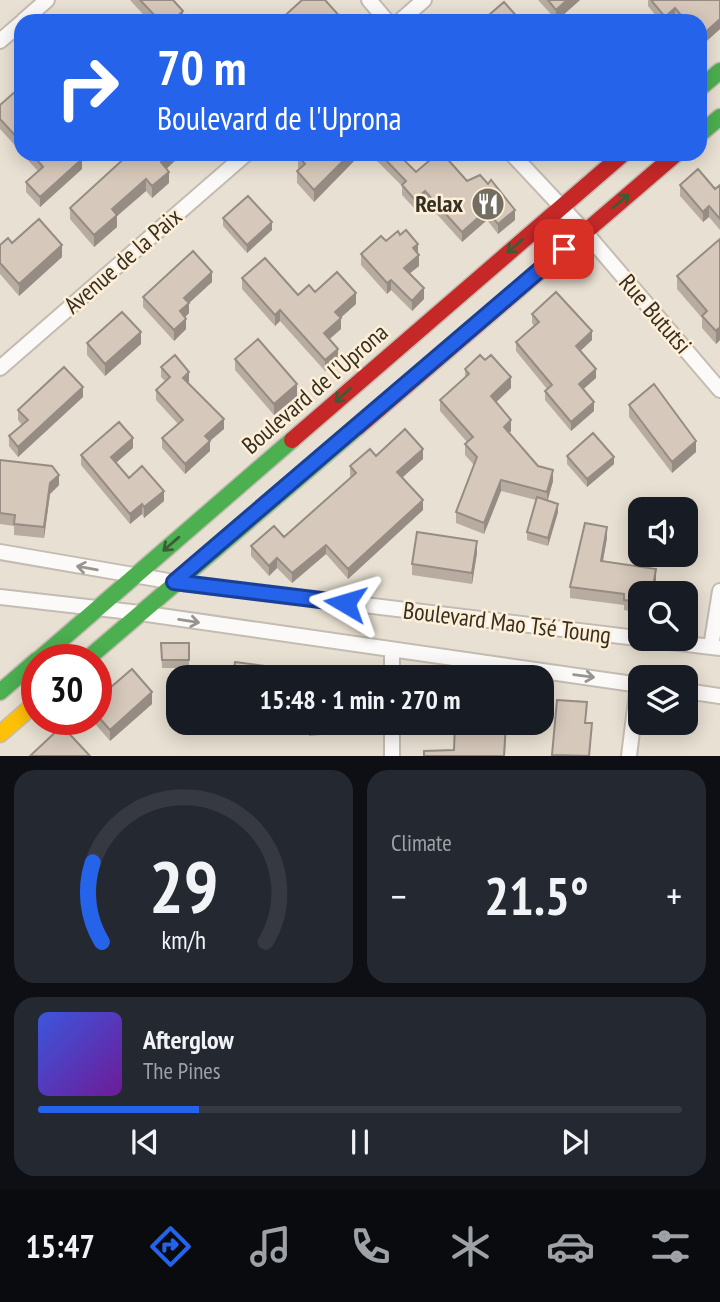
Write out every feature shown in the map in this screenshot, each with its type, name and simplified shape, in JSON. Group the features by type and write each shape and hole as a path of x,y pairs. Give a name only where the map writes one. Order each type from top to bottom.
{"street":[{"path":"31,14 47,0"},
{"path":"369,0 381,14"},
{"path":"408,14 424,0"},
{"path":"0,41 14,29"},
{"name":"Avenue de la Paix","path":"0,368 238,161"},
{"name":"Rue Bututsi","path":"519,161 562,206 720,390"},
{"name":"Boulevard de l'Uprona","path":"56,644 615,161"},
{"path":"104,644 668,161"},
{"name":"Boulevard Mao Tsé Toung","path":"0,552 174,582 715,648"},
{"path":"715,648 720,591"},
{"name":"Boulevard Mao Tsé Toung","path":"0,597 139,613 392,652 628,683"},
{"path":"392,652 392,665"},
{"name":"Boulevard de l'Uprona","path":"0,692 21,674"},
{"path":"698,693 720,696"},
{"path":"0,734 21,716"},
{"path":"392,735 392,756"},
{"path":"629,756 632,735"}],"building":[{"path":"140,0 173,0 183,11 180,14 153,14"},
{"path":"302,0 325,0 338,14 287,14"},
{"path":"548,0 567,0 556,10"},
{"path":"651,0 720,0 720,19 707,31 707,14 680,14 675,8 668,14 663,14"},
{"path":"504,2 515,14 490,14"},
{"path":"14,93 14,134 0,119 0,105"},
{"path":"38,161 80,161 40,197 26,182 43,167"},
{"path":"121,161 162,161 169,172 152,186 146,179 112,209 117,215 94,235 70,208"},
{"path":"302,161 343,161 314,190 297,171 305,164"},
{"path":"387,161 405,161 416,172 429,161 449,161 467,181 480,175 488,184 491,180 515,210 498,224 487,210 462,232 425,191 415,200 402,185 406,181"},
{"path":"698,169 715,189 720,185 720,219 709,206 703,212 680,185"},
{"path":"248,196 272,222 247,245 223,218"},
{"path":"39,219 62,245 19,284 0,263 0,245 8,238 12,243"},
{"path":"406,230 418,244 413,248 419,255 404,268 424,288 412,301 391,280 387,283 361,254 381,236 386,241 398,231 400,235"},
{"path":"720,239 720,327 716,331 702,316 707,311 677,276"},
{"path":"193,251 212,272 184,298 189,303 180,311 186,319 174,330 143,297"},
{"path":"265,258 298,295 309,285 315,292 337,272 356,293 335,312 341,318 324,333 338,349 325,360 280,310 275,315 242,278"},
{"path":"556,292 592,331 576,346 596,369 579,384 594,402 571,422 545,391 552,385 516,342 539,322 532,314"},
{"path":"122,312 141,332 105,364 87,343"},
{"path":"258,339 297,384 274,404 235,359"},
{"path":"175,355 189,372 183,378 224,419 205,436 210,441 185,464 162,438 183,420 156,390 170,377 161,367"},
{"path":"480,355 485,360 491,355 511,377 491,396 511,420 504,427 538,466 553,470 547,492 501,480 484,523 456,512 477,457 465,444 473,437 440,400 469,374 465,369"},
{"path":"64,367 83,387 18,447 9,436 28,420 18,410"},
{"path":"654,384 696,441 672,462 629,405"},
{"path":"119,422 133,438 111,457 129,478 142,466 164,491 130,514 81,455"},
{"path":"405,429 423,449 397,472 423,500 348,569 326,545 292,573 277,558 269,566 251,546 274,526 284,537 356,473 350,466 370,449 376,456"},
{"path":"593,433 614,457 587,479 567,456"},
{"path":"0,460 52,466 59,475 50,483 44,527 14,524 15,515 0,513"},
{"path":"537,497 558,504 548,538 527,532"},
{"path":"585,523 607,527 601,561 656,569 654,581 628,581 628,600 624,600 624,594 570,587"},
{"path":"417,532 477,541 472,573 412,564"},
{"path":"161,643 189,643 189,660 162,660"},
{"path":"235,662 258,665 235,665"},
{"path":"132,669 152,692 112,728 112,686"},
{"path":"557,700 587,702 585,723 592,723 589,756 552,755"},
{"path":"52,735 70,735 90,756 30,756"},
{"path":"455,735 505,735 504,756 424,756 424,751 454,750"}],"traffic: fast":[{"path":"707,82 720,71"},
{"path":"707,128 720,117"},
{"path":"105,644 358,427"},
{"path":"56,644 292,440"},
{"path":"0,692 21,674"}],"traffic: slow":[{"path":"0,734 21,716"}],"traffic: jam":[{"path":"292,440 615,161"},
{"path":"358,427 668,161"}],"place":[{"name":"Relax","path":"488,204"}],"route":[{"path":"345,603 174,582 564,249"}]}
